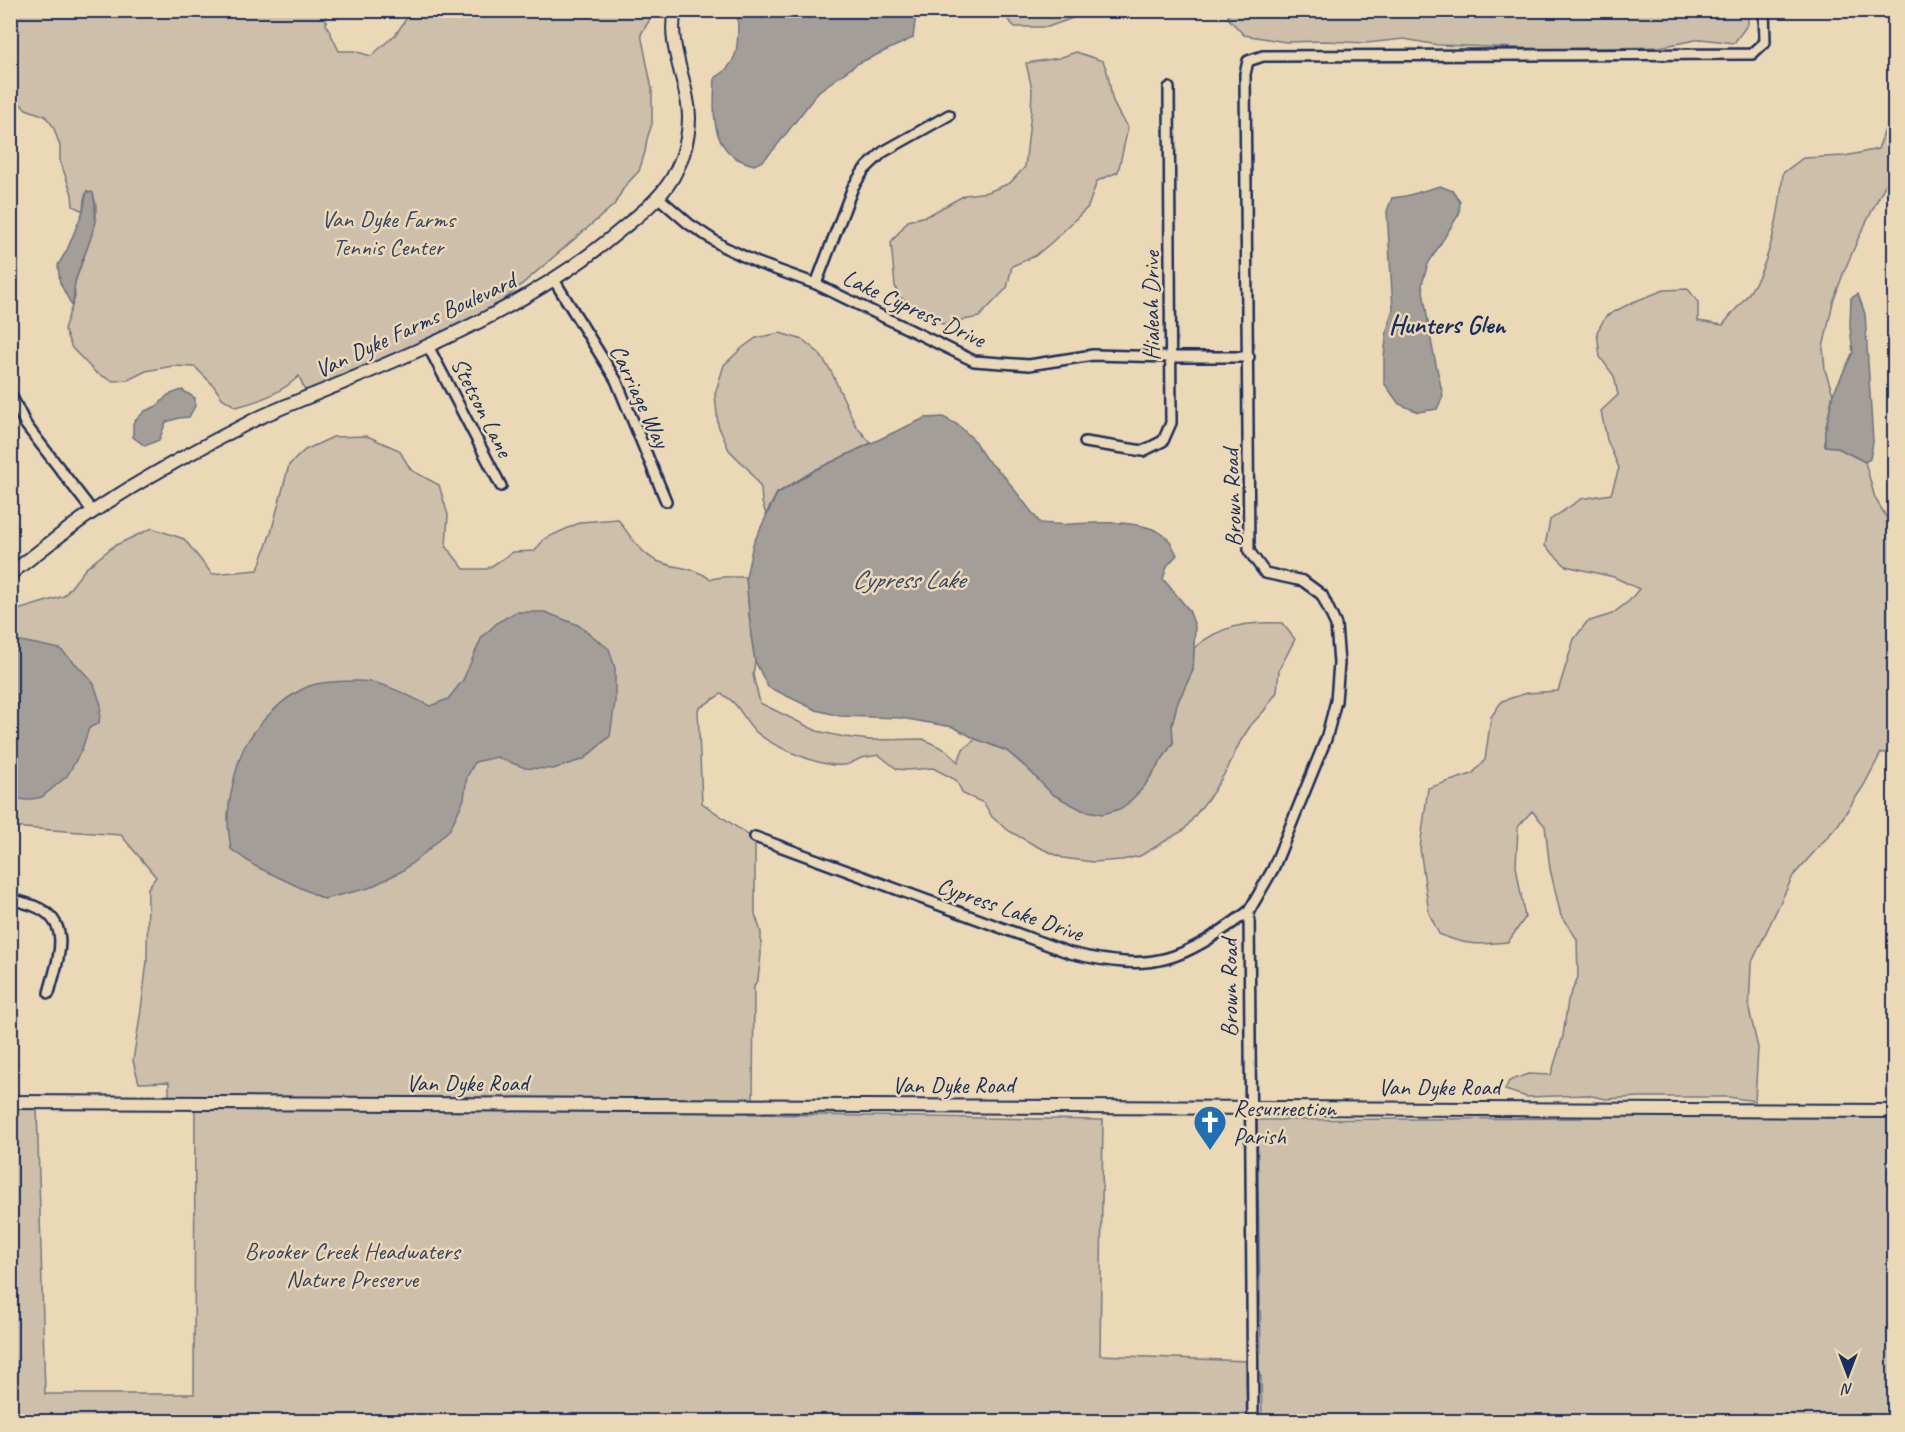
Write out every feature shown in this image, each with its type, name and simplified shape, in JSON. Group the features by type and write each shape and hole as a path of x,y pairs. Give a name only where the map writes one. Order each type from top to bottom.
{"main road":[{"name":"Van Dyke Farms Boulevard","path":"10,574 93,512 154,472 255,420 492,317 554,280 607,242 659,198 677,169 688,135 688,101 675,53 673,21 675,10"},
{"name":"Van Dyke Road","path":"10,1101 1894,1111"}],"street":[{"name":"Brown Road","path":"1253,1422 1248,911 1273,869 1326,739 1336,701 1339,663 1336,625 1322,594 1303,581 1264,573 1249,551 1245,74 1248,61 1263,56 1752,54 1765,42 1764,10"},
{"name":"Hialeah Drive","path":"1085,442 1143,451 1163,441 1171,423 1169,88"},
{"path":"816,284 853,187 864,170 884,152 950,115"},
{"name":"Lake Cypress Drive","path":"659,198 689,224 724,248 816,284 974,362 1029,365 1093,355 1249,357"},
{"name":"Carriage Way","path":"554,280 616,380 666,501"},
{"name":"Stetson Lane","path":"428,346 501,486"},
{"path":"10,393 26,425 93,512"},
{"name":"Cypress Lake Drive","path":"755,837 1070,952 1103,961 1144,963 1166,960 1207,941 1248,911"},
{"path":"10,899 35,906 50,916 58,928 62,944 49,993"}],"green space":[{"path":"1748,10 1748,24 1734,43 1701,39 1659,47 1550,49 1438,45 1404,39 1366,43 1286,42 1244,35 1228,18 1229,11"},
{"name":"Van Dyke Farms Tennis Center","path":"11,11 326,11 326,24 339,51 354,51 371,56 396,34 406,19 421,11 652,11 641,34 652,89 652,124 639,171 625,186 614,205 485,316 306,393 299,376 270,396 236,407 222,398 195,367 173,366 146,371 128,380 113,381 96,373 72,348 64,329 75,297 74,285 96,222 96,205 93,193 87,191 83,211 73,206 72,194 60,161 60,146 53,126 45,116 26,109 11,96"},
{"path":"999,11 1092,11 1048,27 1015,27"},
{"path":"1076,52 1103,61 1113,102 1128,128 1118,172 1097,181 1088,207 1052,242 1035,256 1012,266 1007,288 979,317 942,324 900,297 895,286 891,242 908,221 929,215 965,195 988,192 1010,183 1025,167 1032,89 1026,63 1059,58"},
{"path":"1894,110 1894,172 1858,239 1843,274 1833,302 1823,348 1825,370 1833,394 1825,432 1825,446 1836,447 1865,462 1875,498 1894,530 1894,752 1881,753 1864,785 1838,825 1793,876 1751,964 1749,1009 1758,1048 1755,1101 1728,1097 1606,1099 1587,1095 1527,1097 1505,1090 1509,1081 1528,1074 1551,1075 1563,1036 1568,1000 1578,977 1577,939 1561,916 1550,869 1545,826 1532,811 1518,827 1516,866 1525,918 1508,942 1472,944 1439,934 1429,913 1420,848 1428,788 1472,774 1485,760 1491,717 1502,701 1527,693 1558,691 1574,639 1587,622 1612,614 1629,601 1639,589 1614,577 1566,566 1545,546 1550,520 1581,499 1611,494 1619,468 1607,440 1601,411 1618,395 1614,376 1600,357 1597,332 1606,316 1664,290 1688,289 1698,302 1698,321 1723,325 1749,293 1769,251 1780,203 1783,173 1803,158 1845,156 1878,149"},
{"path":"780,333 803,340 819,353 831,371 856,426 871,443 815,470 777,493 766,514 761,488 749,470 729,450 718,425 715,394 724,365 742,348 756,338"},
{"path":"367,436 399,450 411,470 439,485 448,515 446,546 464,569 487,569 513,552 535,551 544,539 581,522 618,519 640,549 657,561 698,572 710,579 746,577 755,661 753,675 760,703 817,731 844,737 871,740 923,739 946,750 958,762 963,749 976,739 1007,751 1052,794 1083,810 1103,814 1143,788 1173,743 1172,725 1177,704 1193,670 1194,648 1214,634 1246,624 1282,623 1295,639 1279,670 1277,692 1251,725 1213,792 1184,830 1140,856 1122,860 1093,862 1063,858 1036,846 1009,831 992,817 984,803 963,794 956,780 933,768 897,769 879,755 861,758 846,765 810,760 763,737 755,731 732,701 721,694 698,709 702,803 755,840 755,914 761,932 761,955 758,979 754,986 753,1100 169,1097 169,1082 139,1083 133,1061 147,961 148,888 156,877 121,835 11,827 11,612 64,596 86,568 114,546 152,528 184,539 212,574 258,570 272,529 289,465 305,450 333,437"},
{"name":"Brooker Creek Headwaters Nature Preserve","path":"11,1106 37,1106 45,1394 194,1394 195,1107 646,1112 646,1110 748,1110 749,1114 1103,1120 1100,1355 1246,1361 1247,1422 11,1421"},
{"path":"1584,1115 1894,1116 1894,1421 1262,1421 1261,1376 1257,1376 1257,1359 1261,1352 1257,1120 1582,1118"}],"water":[{"path":"915,10 916,13 913,38 857,64 819,91 775,148 763,161 754,165 738,159 727,151 721,142 715,122 715,78 730,65 737,49 738,11"},
{"path":"1440,186 1453,191 1460,202 1459,214 1428,264 1422,284 1443,396 1437,409 1418,412 1399,404 1384,383 1387,331 1393,309 1387,211 1392,198"},
{"path":"87,191 93,193 95,218 90,240 78,271 72,306 60,283 58,265 67,250 83,211"},
{"path":"1858,294 1865,314 1873,442 1870,459 1865,462 1836,447 1825,446 1825,432 1833,394 1853,352 1850,327 1851,298"},
{"path":"182,390 195,398 195,406 189,417 166,422 159,440 145,446 133,437 133,423 145,411 157,406 168,395"},
{"name":"Cypress Lake","path":"943,417 958,425 973,439 985,458 1004,476 1040,523 1123,523 1149,528 1168,539 1177,555 1167,566 1163,579 1189,610 1195,626 1193,670 1177,704 1172,725 1173,743 1143,788 1123,808 1103,814 1082,810 1052,794 1007,751 953,727 901,718 840,716 816,710 768,687 755,661 746,577 753,544 777,494 815,470 899,430 925,418"},
{"path":"516,612 545,612 578,625 609,649 615,668 615,701 610,736 584,759 553,769 525,768 497,757 475,762 467,777 464,799 450,829 402,871 369,888 324,899 255,866 231,849 228,815 239,762 250,737 280,704 307,687 348,681 378,684 430,706 448,699 463,680 482,637 498,622"},
{"path":"11,639 60,649 94,684 101,705 99,723 89,728 82,749 67,776 42,797 27,800 11,798"}],"place":[{"name":"Resurrection Parish","path":"1210,1151"}],"district":[{"name":"Hunters Glen","path":"1447,324"}]}
